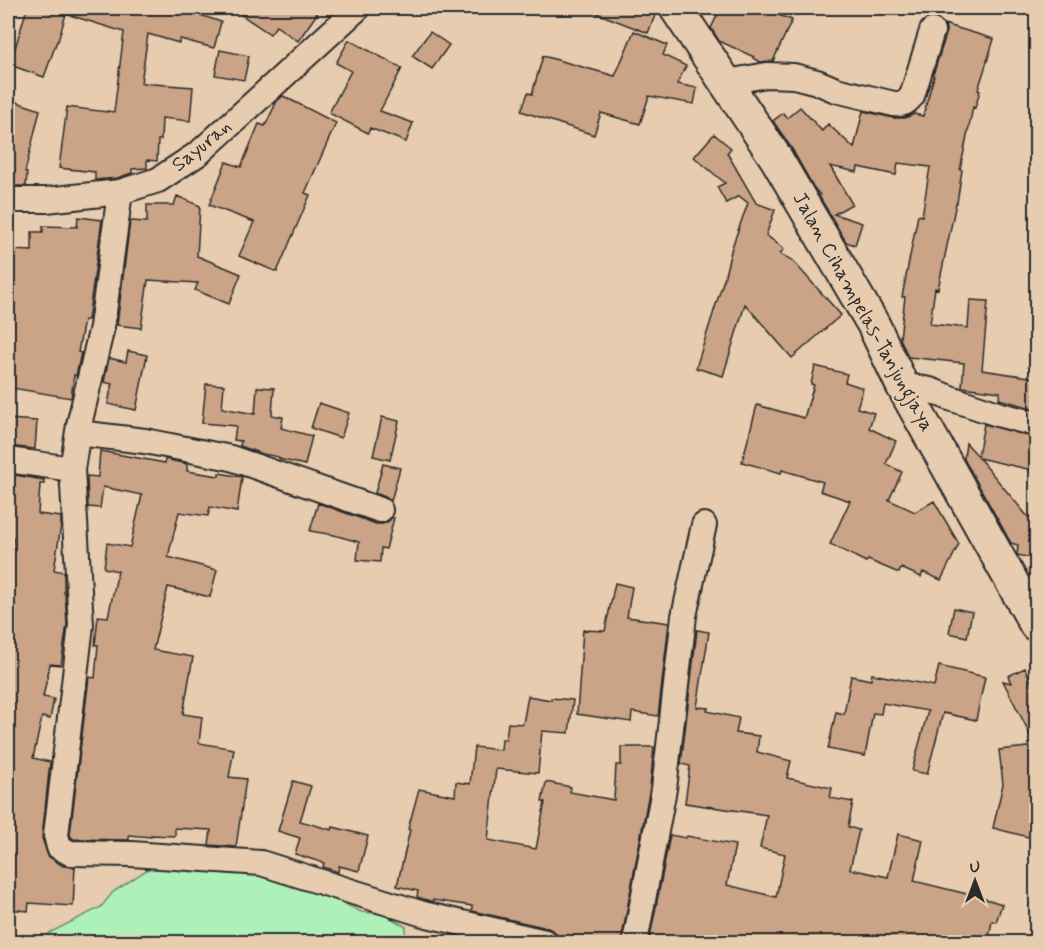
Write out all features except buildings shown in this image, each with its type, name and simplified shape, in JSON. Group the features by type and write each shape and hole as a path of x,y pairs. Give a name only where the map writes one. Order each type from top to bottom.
{"main road":[{"name":"Jalan Cihampelas-Tanjungjaya","path":"676,8 776,158 873,324 902,385 1036,625"}],"street":[{"name":"Sayuran","path":"8,200 46,200 120,192 158,180 199,153 358,8"},
{"path":"727,82 767,75 794,76 836,90 900,105 906,103 912,96 932,31"},
{"path":"120,192 102,327 72,470 81,625 56,835 59,847 70,853 132,854 261,863 423,914 545,942"},
{"path":"902,385 930,390 950,399 1036,424"},
{"path":"78,433 145,441 231,458 380,510"},
{"path":"8,460 72,470"},
{"path":"634,942 664,789 684,616 704,525"}],"green space":[{"path":"151,867 241,870 316,889 361,912 384,914 406,927 404,942 42,942 49,933 101,907 113,892"}]}
